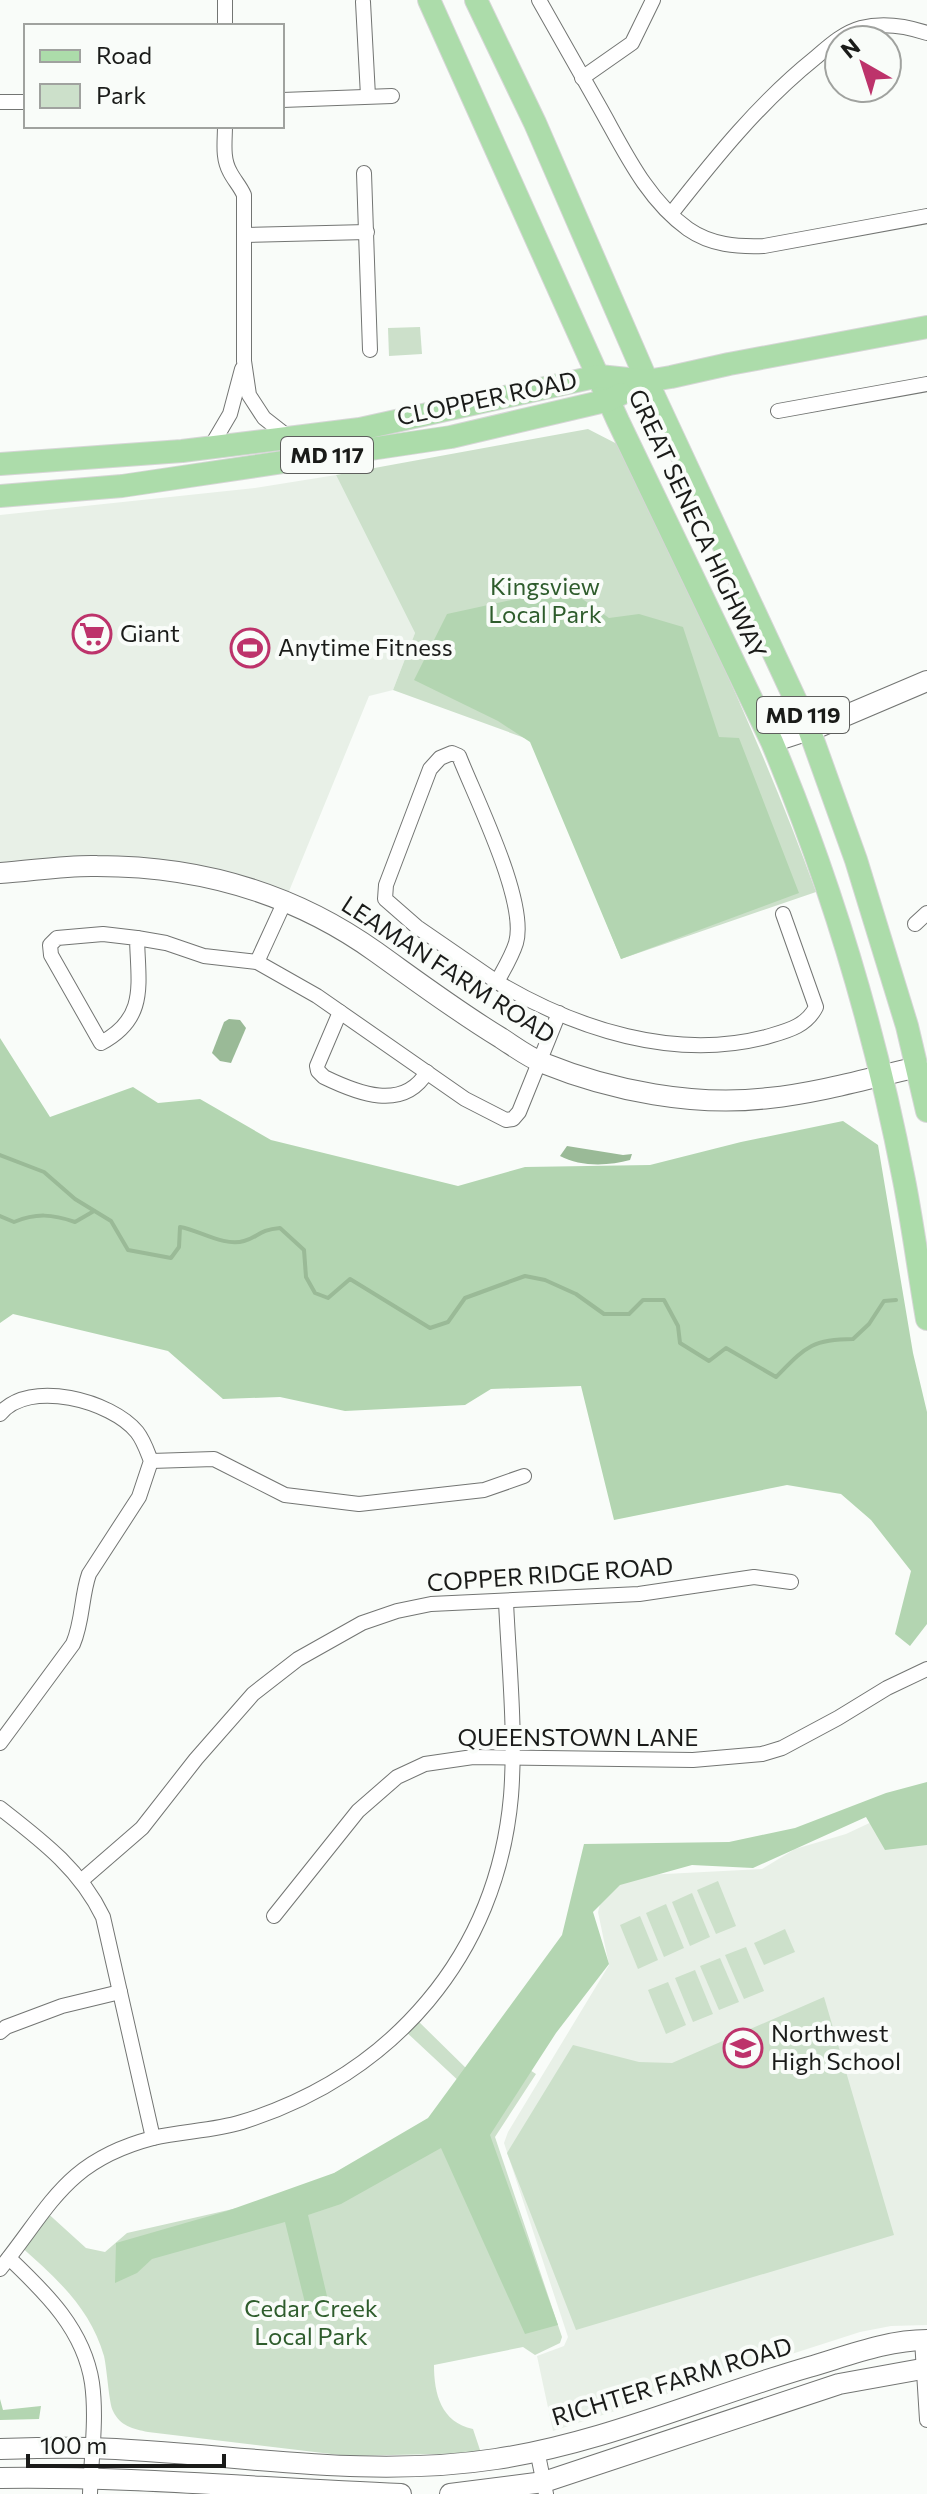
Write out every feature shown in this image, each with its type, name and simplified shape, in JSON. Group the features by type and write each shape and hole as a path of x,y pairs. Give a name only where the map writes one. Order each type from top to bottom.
{"main road":[{"name":"GREAT SENECA HIGHWAY","path":"429,0 609,400 772,742 794,795 841,927 880,1075 904,1180 927,1319"},
{"name":"GREAT SENECA HIGHWAY","path":"476,0 535,123 647,381 809,729 856,860 918,1067 927,1111"},
{"name":"CLOPPER ROAD","path":"0,496 122,486 451,437 609,400 647,381 927,327"},
{"name":"CLOPPER ROAD","path":"0,464 210,448 360,429 599,376 647,381"},
{"path":"772,742 927,681"},
{"name":"LEAMAN FARM ROAD","path":"0,873 95,866 153,869 220,878 308,912 373,950 467,1017 540,1062 634,1090 736,1101 800,1094 918,1067"},
{"name":"RICHTER FARM ROAD","path":"0,2449 91,2448 334,2467 416,2467 497,2459 644,2422 709,2397 883,2345 925,2340"},
{"path":"450,2494 545,2488 839,2384 925,2368"},
{"path":"0,2478 90,2485 401,2494"}],"street":[{"path":"225,0 225,24"},
{"path":"539,0 653,197 690,230 714,242 742,247 792,243 927,216"},
{"path":"582,78 632,43 653,0"},
{"path":"363,2 368,96"},
{"path":"671,214 728,141 799,71 840,38 862,28 888,24 927,33"},
{"path":"284,100 392,96"},
{"path":"0,102 24,102"},
{"path":"225,128 225,157 230,173 244,195 244,361 249,395 264,418 287,436"},
{"path":"364,173 370,350"},
{"path":"244,235 367,232"},
{"path":"210,448 230,414 244,361"},
{"path":"778,411 927,384"},
{"path":"497,982 517,942 519,923 488,826 459,756 452,753 440,758 430,769 386,885 385,899 417,927 497,982 527,1000 612,1032 659,1044 709,1045 753,1040 789,1031 810,1019 816,1007 783,914"},
{"path":"257,962 285,901"},
{"path":"915,924 927,913"},
{"path":"137,938 137,1004 132,1018 116,1035 101,1043 51,955 50,945 57,938 103,934 137,938 166,943 204,956 257,962 340,1012 465,1099 506,1120 513,1119 519,1112 559,1013"},
{"path":"340,1012 317,1066 324,1077 375,1097 390,1096 415,1087 427,1072"},
{"path":"0,1414 21,1399 39,1394 102,1408 125,1420 137,1432 151,1461 139,1497 89,1574 84,1587 80,1629 73,1644 0,1743"},
{"path":"151,1461 214,1459 285,1495 359,1504 484,1490 524,1476"},
{"name":"COPPER RIDGE ROAD","path":"82,1880 142,1828 196,1759 253,1694 298,1659 351,1628 397,1611 456,1602 639,1594 754,1577 791,1582"},
{"path":"90,2485 92,2383 81,2348 60,2309 4,2263 43,2209 90,2164 153,2138 241,2122 327,2086 364,2062 400,2032 457,1965 492,1887 511,1797 506,1602"},
{"name":"QUEENSTOWN LANE","path":"274,1916 358,1811 397,1777 425,1764 473,1757 720,1759 762,1754 782,1748 887,1688 927,1669"},
{"path":"0,1808 44,1843 82,1880 103,1917 153,2138"},
{"path":"0,2032 62,2006 120,1992"},
{"path":"925,2340 927,2420"},
{"path":"537,2450 545,2488"}],"shaded area":[{"path":"336,475 415,633 393,690 369,696 285,901 220,878 0,873 0,515 255,488"},
{"path":"240,1020 246,1028 231,1063 220,1061 212,1053 224,1022"},
{"path":"567,1146 632,1154 630,1160 622,1162 585,1164 560,1156"},
{"name":"Northwest High School","path":"927,1796 927,2325 891,2326 860,2332 553,2431 537,2356 564,2346 568,2337 504,2143 609,1965 598,1912 607,1877 762,1869 795,1849 846,1834"}],"green space":[{"path":"420,327 422,354 389,356 388,328"},
{"name":"Kingsview Local Park","path":"588,429 621,446 748,723 816,892 621,959 533,741 393,690 415,633 336,475"},
{"path":"567,588 609,618 639,614 683,627 719,737 739,738 799,893 621,959 530,742 498,721 414,680 447,614"},
{"path":"0,1038 50,1117 133,1087 158,1103 200,1099 271,1140 458,1186 525,1167 650,1165 843,1121 878,1145 913,1353 927,1412 927,1624 910,1646 895,1634 911,1571 871,1520 841,1494 787,1485 614,1520 581,1386 491,1389 465,1405 345,1411 280,1397 223,1399 168,1351 13,1314 0,1323"},
{"path":"927,1782 927,1845 885,1850 866,1817 753,1868 692,1865 620,1885 593,1912 609,1964 556,2033 490,2135 558,2325 525,2334 441,2148 341,2204 308,2215 330,2309 308,2315 285,2222 152,2259 137,2273 115,2283 116,2243 227,2211 334,2173 428,2118 562,1935 584,1844 729,1842 795,1828 886,1793"},
{"path":"718,1881 736,1926 716,1934 697,1890"},
{"path":"692,1893 710,1937 690,1946 672,1902"},
{"path":"666,1904 684,1948 664,1957 646,1913"},
{"path":"640,1916 658,1960 638,1969 620,1925"},
{"path":"785,1929 795,1952 764,1965 754,1943"},
{"path":"746,1947 764,1991 744,1999 725,1955"},
{"path":"720,1958 739,2002 719,2010 700,1966"},
{"path":"695,1970 713,2014 693,2022 675,1978"},
{"path":"668,1982 686,2025 666,2034 648,1990"},
{"path":"824,1997 894,2235 576,2330 507,2153 573,2045 639,2062 672,2063"},
{"name":"Cedar Creek Local Park","path":"414,2017 473,2075 493,2046 536,2074 495,2137 562,2337 560,2343 535,2355 523,2347 434,2365 442,2405 453,2420 473,2429 481,2453 348,2456 148,2432 123,2423 112,2407 104,2356 90,2322 58,2281 18,2244 43,2209 86,2248 105,2252 127,2233 268,2201 335,2173 425,2122 462,2084 403,2029"},
{"path":"0,2399 3,2410 41,2406 39,2419 0,2420"}],"waterway":[{"path":"0,1155 44,1172 75,1199 111,1221 128,1250 171,1258 179,1247 180,1227 228,1242 249,1239 267,1230 280,1228 304,1250 306,1277 315,1293 328,1298 350,1279 430,1328 448,1322 465,1298 525,1276 545,1280 576,1294 604,1314 629,1314 643,1300 664,1300 678,1326 680,1343 709,1361 726,1348 776,1377 794,1359 818,1343 853,1339 869,1324 884,1301 896,1300"},
{"path":"0,1216 14,1222 44,1216 75,1222 94,1211"}],"place":[{"name":"Giant","path":"92,634"},
{"name":"Anytime Fitness","path":"250,648"},
{"name":"Northwest High School","path":"743,2048"}]}
